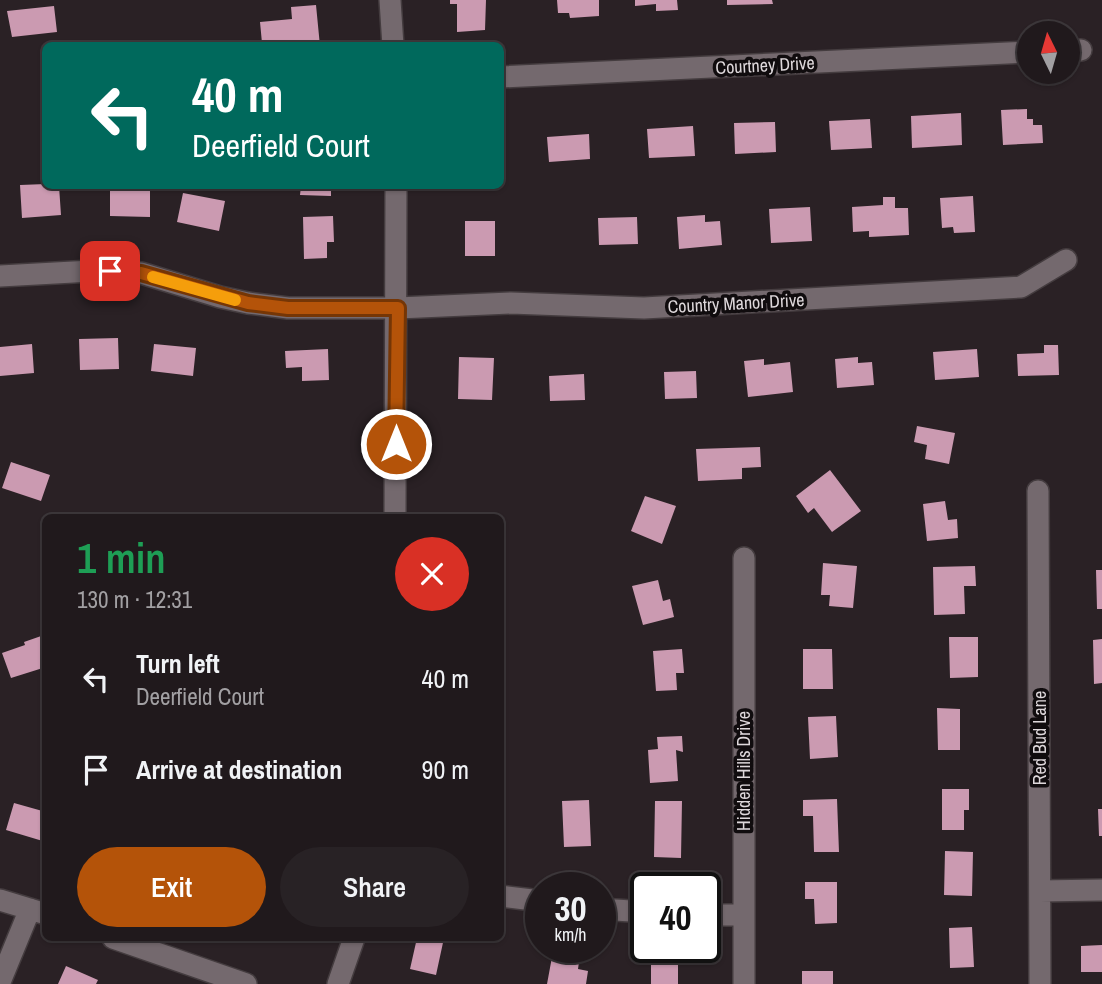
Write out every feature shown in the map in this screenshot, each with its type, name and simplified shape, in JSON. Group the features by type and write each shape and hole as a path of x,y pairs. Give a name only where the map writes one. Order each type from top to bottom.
{"street":[{"path":"390,0 393,42"},
{"name":"Courtney Drive","path":"504,78 1017,53"},
{"path":"395,514 398,308 396,189"},
{"name":"Country Manor Drive","path":"0,276 110,271 141,273 248,303 288,308 398,308 511,303 644,308 1021,288 1066,260"},
{"name":"Red Bud Lane","path":"1038,491 1040,984"},
{"name":"Hidden Hills Drive","path":"744,558 744,984"},
{"path":"1040,891 1102,890"},
{"path":"504,896 525,899"},
{"path":"0,900 38,912 0,982"},
{"path":"721,915 743,915"},
{"path":"122,941 246,984"},
{"path":"338,984 353,941"}],"building":[{"path":"450,0 486,0 485,30 457,32 457,4 450,4"},
{"path":"557,0 599,0 599,16 570,18 569,13 558,13"},
{"path":"635,0 677,0 678,10 656,11 656,4 635,6"},
{"path":"727,0 772,0 773,4 727,5"},
{"path":"316,5 320,42 262,42 260,22 292,19 291,7"},
{"path":"54,6 57,32 12,37 7,11"},
{"path":"1027,109 1027,119 1033,119 1033,125 1042,125 1043,143 1003,145 1001,110"},
{"path":"961,113 962,145 912,148 911,116"},
{"path":"870,119 872,148 831,150 829,121"},
{"path":"775,122 776,152 735,154 734,123"},
{"path":"693,126 695,156 649,158 647,129"},
{"path":"589,134 590,159 549,162 547,137"},
{"path":"42,184 42,189 59,189 61,215 22,218 20,185"},
{"path":"110,189 150,189 150,217 110,216"},
{"path":"301,189 331,189 331,196 300,195"},
{"path":"183,193 225,201 219,231 177,222"},
{"path":"973,196 975,232 954,233 953,227 942,228 940,198"},
{"path":"883,197 895,197 895,208 908,208 909,235 869,237 869,231 853,232 852,207 883,205"},
{"path":"810,207 812,241 771,243 769,209"},
{"path":"705,215 705,222 720,221 722,245 679,249 677,217"},
{"path":"333,216 334,242 327,242 327,258 304,259 303,217"},
{"path":"637,217 638,244 599,245 598,218"},
{"path":"465,221 495,221 495,256 465,256"},
{"path":"118,338 119,369 80,370 79,339"},
{"path":"32,344 34,373 0,376 0,347"},
{"path":"154,344 196,348 193,376 151,371"},
{"path":"1044,345 1058,345 1059,375 1018,376 1017,354 1044,353"},
{"path":"328,349 329,380 302,381 302,367 286,368 285,351"},
{"path":"977,349 979,377 935,380 933,352"},
{"path":"459,357 494,358 492,400 458,399"},
{"path":"858,357 858,363 872,362 874,385 837,388 835,359"},
{"path":"764,359 764,365 790,362 793,392 748,397 744,361"},
{"path":"696,371 697,398 665,399 664,372"},
{"path":"584,374 585,400 550,401 549,376"},
{"path":"917,426 955,433 949,464 925,459 927,445 914,442"},
{"path":"760,447 761,467 742,468 742,479 698,481 696,449"},
{"path":"11,462 50,475 41,501 2,488"},
{"path":"830,470 861,511 832,532 814,508 808,513 796,496"},
{"path":"645,496 676,506 662,544 631,531"},
{"path":"945,501 948,520 957,519 958,538 927,541 923,504"},
{"path":"823,563 857,566 853,608 829,606 830,595 821,595"},
{"path":"975,566 976,586 964,586 965,614 934,615 933,567"},
{"path":"1096,570 1102,570 1102,609 1097,609"},
{"path":"658,580 663,601 670,599 674,617 643,625 632,586"},
{"path":"42,636 42,668 11,678 2,653 25,645 24,642"},
{"path":"949,637 978,637 978,677 950,678"},
{"path":"1102,639 1102,683 1094,684 1093,640"},
{"path":"682,649 684,673 676,673 677,690 656,691 653,651"},
{"path":"803,649 832,649 833,689 803,689"},
{"path":"937,708 960,709 960,750 938,750"},
{"path":"836,716 838,757 810,759 808,717"},
{"path":"682,736 683,752 676,750 678,781 650,783 648,750 658,749 657,737"},
{"path":"942,789 969,789 969,810 964,810 964,830 942,830"},
{"path":"837,799 839,852 814,852 813,816 803,816 803,800"},
{"path":"589,800 591,846 564,847 562,801"},
{"path":"655,801 682,801 681,858 654,857"},
{"path":"14,803 42,811 42,841 6,830"},
{"path":"1098,809 1102,809 1102,836 1099,836"},
{"path":"945,851 973,852 972,896 944,895"},
{"path":"805,882 837,882 837,923 815,924 814,899 805,899"},
{"path":"972,927 974,967 950,968 949,928"},
{"path":"416,941 443,941 436,975 410,969"},
{"path":"1102,945 1102,972 1081,972 1081,946"},
{"path":"551,963 579,963 578,969 588,971 586,984 547,984"},
{"path":"651,963 678,963 678,984 651,984"},
{"path":"66,966 98,980 96,984 58,984"},
{"path":"802,971 833,971 833,984 802,984"}],"slow traffic":[{"path":"153,277 235,300"}],"route":[{"path":"110,271 141,273 248,303 288,308 398,308 396,444"}]}
